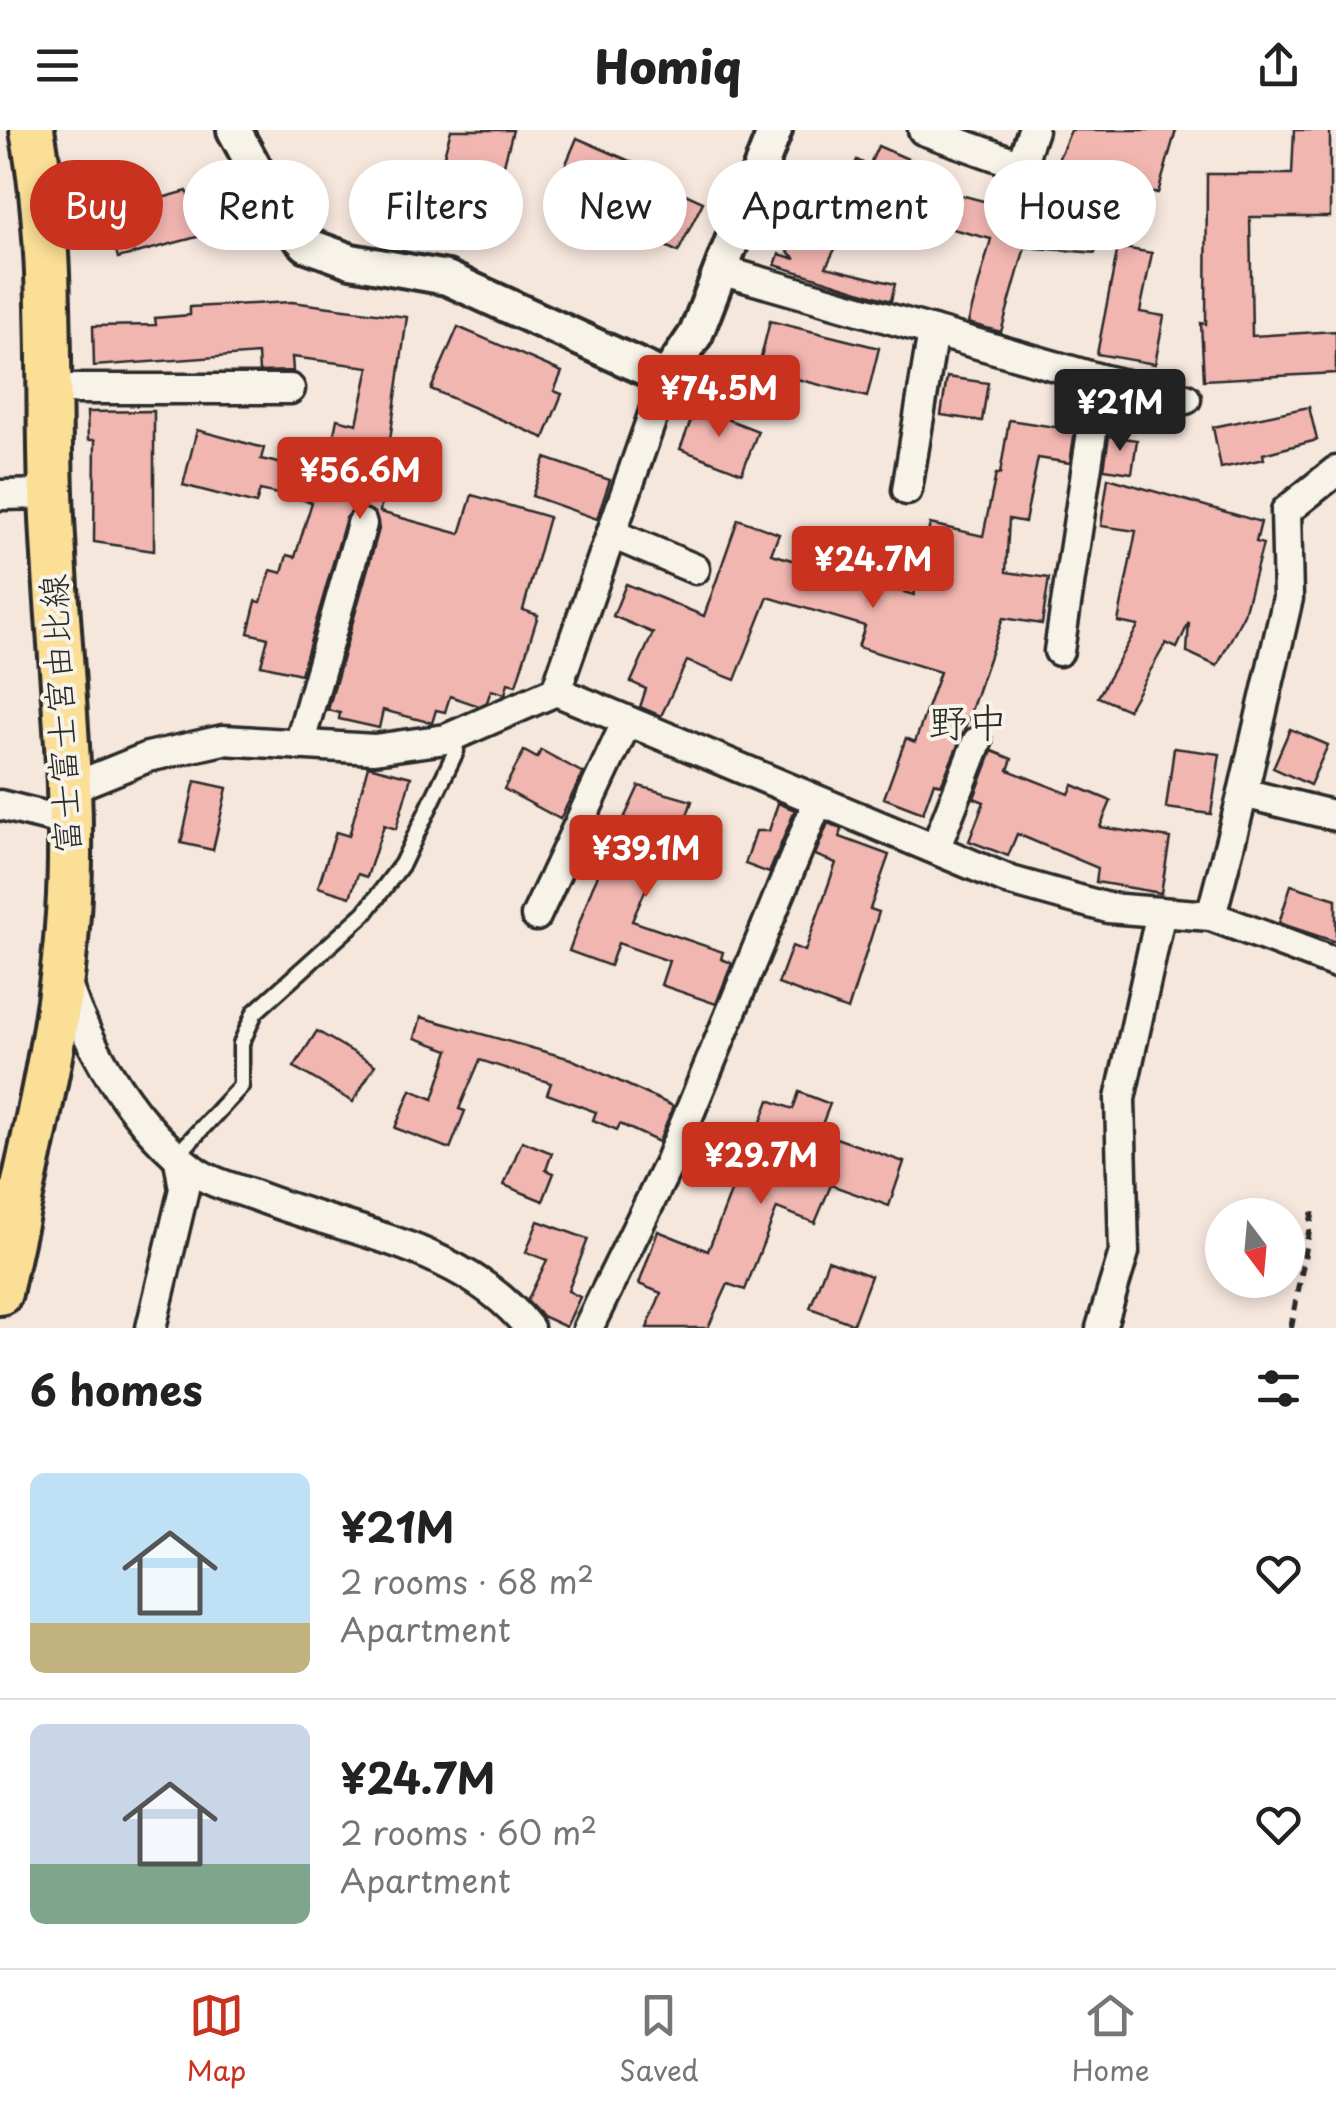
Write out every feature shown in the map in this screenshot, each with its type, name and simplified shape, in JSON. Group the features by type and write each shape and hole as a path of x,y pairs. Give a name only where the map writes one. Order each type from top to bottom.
{"main road":[{"name":"富士富士宮由比線","path":"2,1268 38,1132 64,976 68,806 50,494 45,229 32,130"}],"street":[{"path":"234,130 284,222 307,245 352,260 447,278 666,378"},
{"path":"556,691 666,378 696,334 776,130"},
{"path":"923,130 1021,165 1033,130"},
{"path":"720,270 1100,379 1186,399"},
{"path":"907,490 933,331"},
{"path":"1058,652 1100,379"},
{"path":"48,390 290,389"},
{"path":"1211,916 1288,598 1286,511 1336,471"},
{"path":"0,494 50,494"},
{"path":"299,745 362,524"},
{"path":"612,534 695,570"},
{"path":"0,805 68,806 148,756 223,740 374,750 454,734 556,691 1011,881 1108,908 1211,916 1336,963"},
{"path":"536,916 626,720"},
{"path":"936,847 977,742"},
{"path":"1243,793 1336,816"},
{"path":"588,1328 668,1165 818,801"},
{"path":"1101,1328 1124,1252 1120,1100 1161,912"},
{"path":"64,976 86,1038 139,1115 197,1173 312,1218 434,1255 513,1308 529,1328"},
{"path":"151,1328 184,1189 178,1154"}],"lane":[{"path":"178,1154 241,1086 241,1044 254,1012 364,913 402,864 456,751 454,734"}],"path":[{"path":"1292,1328 1314,1210"}],"building":[{"path":"451,130 513,130 505,160 443,160"},
{"path":"1071,130 1176,130 1158,193 1156,160 1058,160"},
{"path":"1294,130 1330,130 1330,217 1250,217 1252,336 1336,331 1336,373 1204,380 1201,323 1206,324 1207,174 1292,174"},
{"path":"577,138 627,160 568,160"},
{"path":"878,146 910,160 872,160"},
{"path":"183,192 183,241 163,246 163,198"},
{"path":"687,195 703,202 687,234"},
{"path":"964,196 984,201 984,237 964,232"},
{"path":"116,250 148,250 118,258"},
{"path":"834,250 826,267 895,284 891,301 775,265 779,254 796,259 788,252"},
{"path":"988,250 1024,250 1001,332 968,323"},
{"path":"1117,250 1152,253 1140,312 1164,316 1155,364 1097,354"},
{"path":"292,302 407,317 380,512 460,534 472,495 549,517 523,610 538,615 516,685 508,683 505,694 491,690 487,702 479,706 450,696 445,712 436,710 432,723 383,710 379,728 339,719 340,713 328,710 379,529 375,513 359,507 346,518 301,674 261,665 268,638 248,633 256,601 261,602 271,570 282,573 287,555 295,557 312,502 260,490 256,504 183,485 197,430 264,448 261,459 326,474 337,419 357,424 369,367 292,357 293,371 259,372 258,354 94,366 93,326 156,325 155,318 190,315 190,307"},
{"path":"770,321 879,348 867,397 758,369"},
{"path":"458,327 562,372 554,391 562,394 544,438 431,389"},
{"path":"947,377 988,383 982,421 941,415"},
{"path":"696,407 758,431 742,473 680,449"},
{"path":"1309,407 1317,440 1263,454 1264,459 1221,468 1213,427"},
{"path":"154,411 154,551 94,542 95,440 88,440 87,412"},
{"path":"1009,420 1075,430 1070,463 1038,458 1025,522 1009,519 1006,572 1049,578 1042,624 1003,618 964,731 941,785 934,782 923,813 884,798 906,738 915,742 940,672 858,647 865,626 768,597 735,680 687,661 661,716 640,707 646,689 631,682 653,633 613,616 626,584 704,616 738,519 779,534 771,554 914,595 930,524 983,536 996,474 1000,474"},
{"path":"1109,436 1137,440 1132,473 1104,469"},
{"path":"545,458 610,480 597,519 532,496"},
{"path":"1108,478 1261,522 1256,542 1263,544 1244,614 1217,666 1187,652 1189,622 1177,648 1166,643 1128,710 1098,697 1138,626 1118,622 1136,531 1101,526"},
{"path":"1290,729 1328,745 1310,785 1273,768"},
{"path":"1174,748 1220,754 1211,814 1166,808"},
{"path":"541,750 583,773 560,819 504,789 524,751 537,758"},
{"path":"992,751 1012,759 1008,770 1069,794 1073,785 1111,801 1100,827 1170,838 1161,893 1096,882 1098,868 1017,834 1008,856 969,841 984,802 974,798"},
{"path":"368,766 411,777 396,829 384,825 367,877 358,874 350,897 318,887 336,832 349,836"},
{"path":"195,781 227,788 213,850 181,843"},
{"path":"639,786 692,801 676,849 665,845 632,921 723,952 721,959 732,963 716,1004 661,985 669,961 618,943 610,966 569,951 592,888"},
{"path":"778,803 795,810 769,873 745,864 756,831 769,831"},
{"path":"828,823 842,829 840,837 889,855 870,909 879,912 848,1010 778,984 792,946 805,951 836,863 815,855"},
{"path":"1291,885 1336,899 1336,942 1279,923"},
{"path":"421,1017 571,1059 673,1106 659,1142 620,1124 617,1130 593,1120 596,1112 547,1094 551,1083 480,1060 459,1109 465,1111 450,1149 395,1128 411,1090 433,1099 449,1050 415,1038"},
{"path":"317,1031 375,1065 353,1102 294,1067"},
{"path":"799,1092 830,1104 819,1132 904,1162 889,1206 831,1185 815,1223 777,1208 745,1290 728,1284 708,1328 647,1328 661,1293 639,1284 658,1231 708,1251 735,1182 714,1174 727,1135 753,1144 769,1100 793,1109"},
{"path":"522,1141 552,1153 546,1170 554,1173 543,1201 504,1185"},
{"path":"538,1221 588,1239 568,1291 580,1297 566,1327 542,1316 527,1301 547,1260 526,1252"},
{"path":"828,1260 871,1276 853,1324 810,1308"}],"district":[{"name":"野中","path":"968,723"}]}
